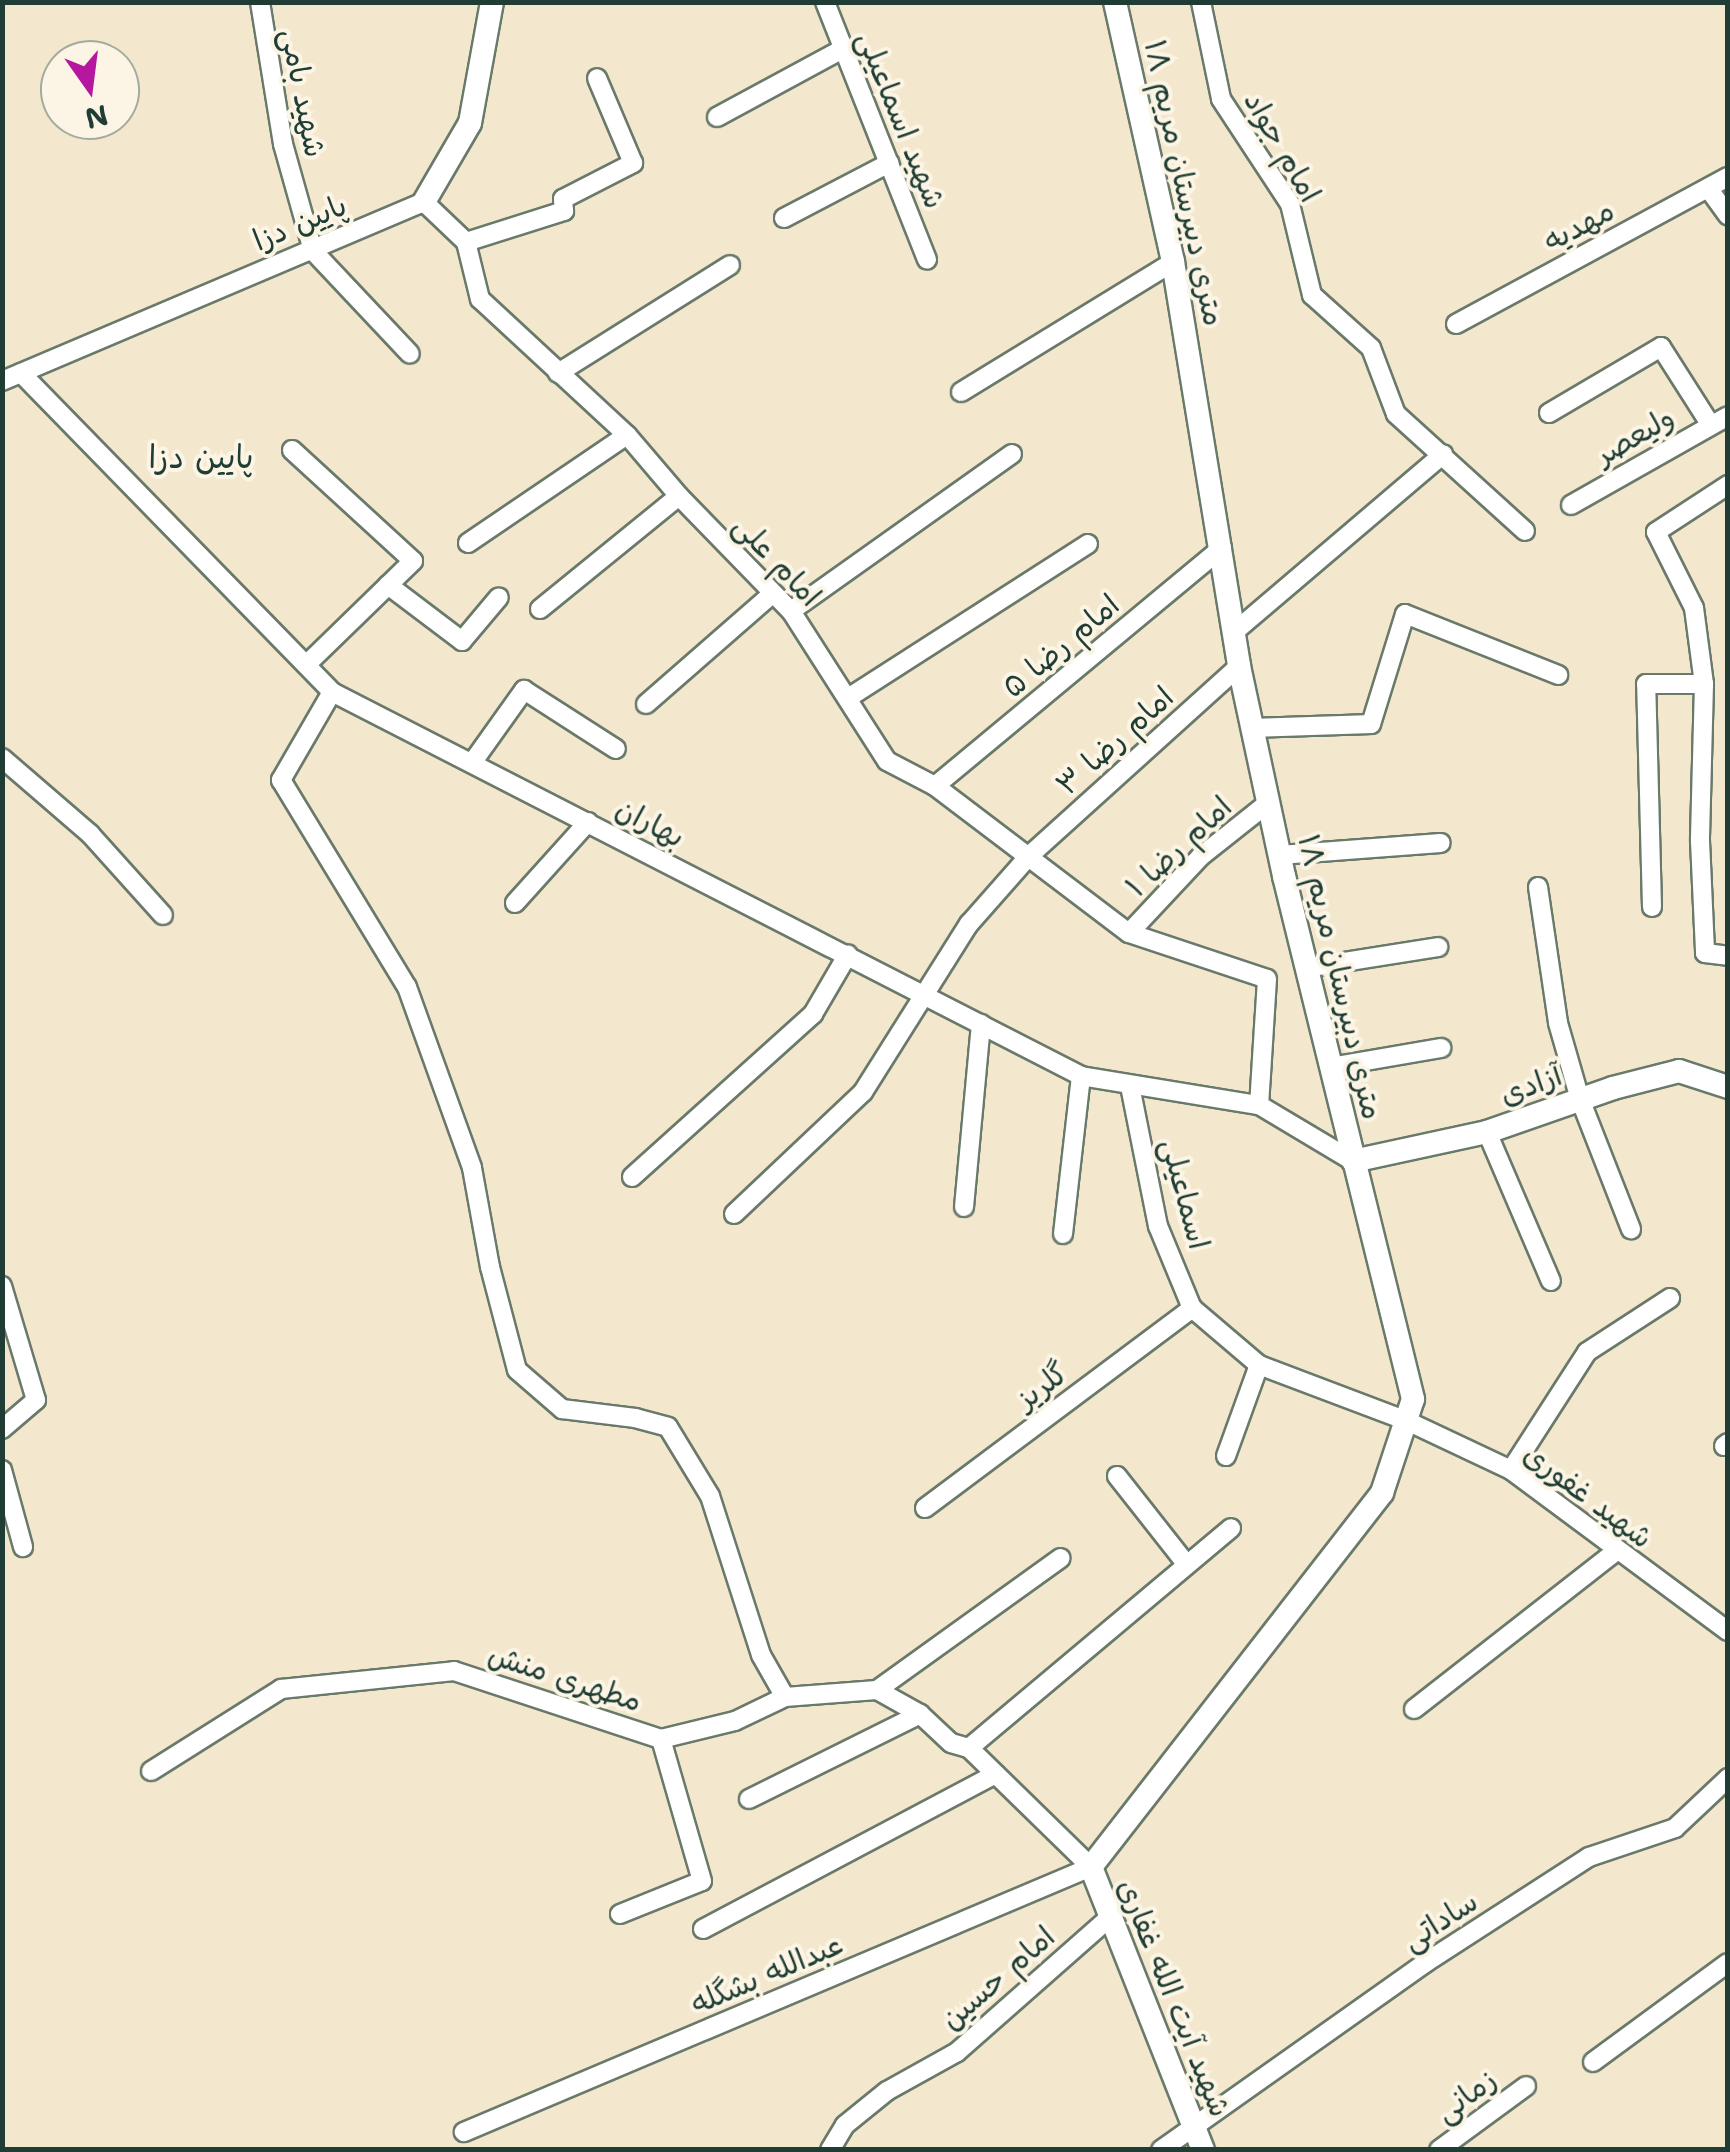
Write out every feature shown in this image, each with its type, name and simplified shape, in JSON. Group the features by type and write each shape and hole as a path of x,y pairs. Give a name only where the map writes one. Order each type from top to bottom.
{"street":[{"name":"شهید بامی","path":"260,2 283,144 313,251"},
{"path":"492,2 470,123 424,202 466,242 564,211 562,199 633,163 597,78"},
{"name":"شهید اسماعیلی","path":"825,2 927,258"},
{"name":"۱۸ متری دبیرستان مریم","path":"1091,1867 1382,1493 1413,1399 1352,1161 1252,728 1173,262 1115,2"},
{"name":"امام جواد","path":"1201,2 1221,99 1290,204 1312,295 1371,348 1396,414 1525,532"},
{"path":"717,117 843,49"},
{"path":"784,218 889,163"},
{"name":"مهدیه","path":"1456,324 1728,176"},
{"path":"1708,188 1728,216"},
{"name":"پایین دزا","path":"2,381 424,202"},
{"name":"امام علی","path":"466,242 480,299 627,434 678,496 791,611 887,761 935,786 1124,930 1268,979 1259,1106"},
{"path":"313,251 410,354"},
{"path":"961,392 1173,262"},
{"path":"558,373 730,265"},
{"path":"1549,413 1661,347 1719,420"},
{"name":"بهاران","path":"21,373 332,692 924,992 1081,1076 1259,1106 1352,1161"},
{"name":"ولیعصر","path":"1572,505 1719,420"},
{"path":"468,543 627,434"},
{"path":"292,450 413,560 306,665"},
{"path":"791,611 1012,454"},
{"path":"1233,633 1443,454"},
{"path":"1728,484 1656,532 1694,608 1704,684 1700,840 1704,953 1728,956"},
{"path":"540,609 678,496"},
{"path":"848,698 1088,544"},
{"name":"امام رضا ۵","path":"935,786 1222,548"},
{"path":"388,585 462,641 499,597"},
{"path":"646,704 772,594"},
{"path":"1252,728 1371,724 1405,614 1558,675"},
{"name":"امام رضا ۳","path":"734,1214 864,1092 969,924 1029,856 1239,666"},
{"path":"1652,907 1646,684 1704,684"},
{"path":"472,764 524,690 616,750"},
{"path":"332,692 281,780 408,988 472,1168 490,1266 517,1370 562,1410 635,1418 668,1427 710,1496 762,1654 785,1697"},
{"path":"2,758 90,834 163,915"},
{"name":"امام رضا ۱","path":"1124,930 1200,857 1268,803"},
{"path":"516,903 588,822"},
{"path":"1280,855 1441,843"},
{"path":"1538,887 1558,1023 1580,1099 1631,1229"},
{"path":"1306,968 1438,947"},
{"path":"632,1177 813,1014 848,954"},
{"path":"964,1207 981,1024"},
{"path":"1330,1066 1441,1048"},
{"name":"آزادی","path":"1352,1161 1487,1132 1580,1099 1679,1071 1728,1087"},
{"path":"1063,1234 1081,1076"},
{"name":"اسماعیلی","path":"1130,1086 1158,1226 1192,1308 1259,1365 1407,1421"},
{"path":"1487,1132 1551,1281"},
{"path":"2,1286 36,1400 2,1429"},
{"path":"1510,1470 1588,1352 1670,1298"},
{"name":"گلریز","path":"925,1508 1192,1308"},
{"path":"1226,1456 1259,1365"},
{"name":"شهید غفوری","path":"1407,1421 1510,1470 1728,1631"},
{"path":"2,1470 23,1547"},
{"path":"1117,1476 1187,1565"},
{"path":"969,1748 1231,1528"},
{"path":"1414,1709 1616,1551"},
{"path":"1061,1558 877,1690 920,1714 951,1743 969,1748 1091,1867"},
{"name":"مطهری منش","path":"151,1771 281,1689 454,1670 662,1739 734,1721 785,1697 877,1690"},
{"path":"749,1798 920,1714"},
{"path":"620,1914 702,1881 662,1739"},
{"path":"703,1929 996,1774"},
{"name":"ساداتی","path":"1161,2150 1425,1963 1589,1857 1675,1828 1728,1778"},
{"name":"شهید آیت الله غفاری","path":"1091,1867 1191,2128 1204,2150"},
{"name":"عبدالله بشگله","path":"464,2132 1091,1867"},
{"name":"امام حسین","path":"830,2150 845,2124 887,2091 958,2052 1108,1919"},
{"path":"1593,2062 1728,1963"},
{"name":"زمانی","path":"1440,2150 1526,2086"}],"district":[{"name":"پایین دزا","path":"201,457"}]}
